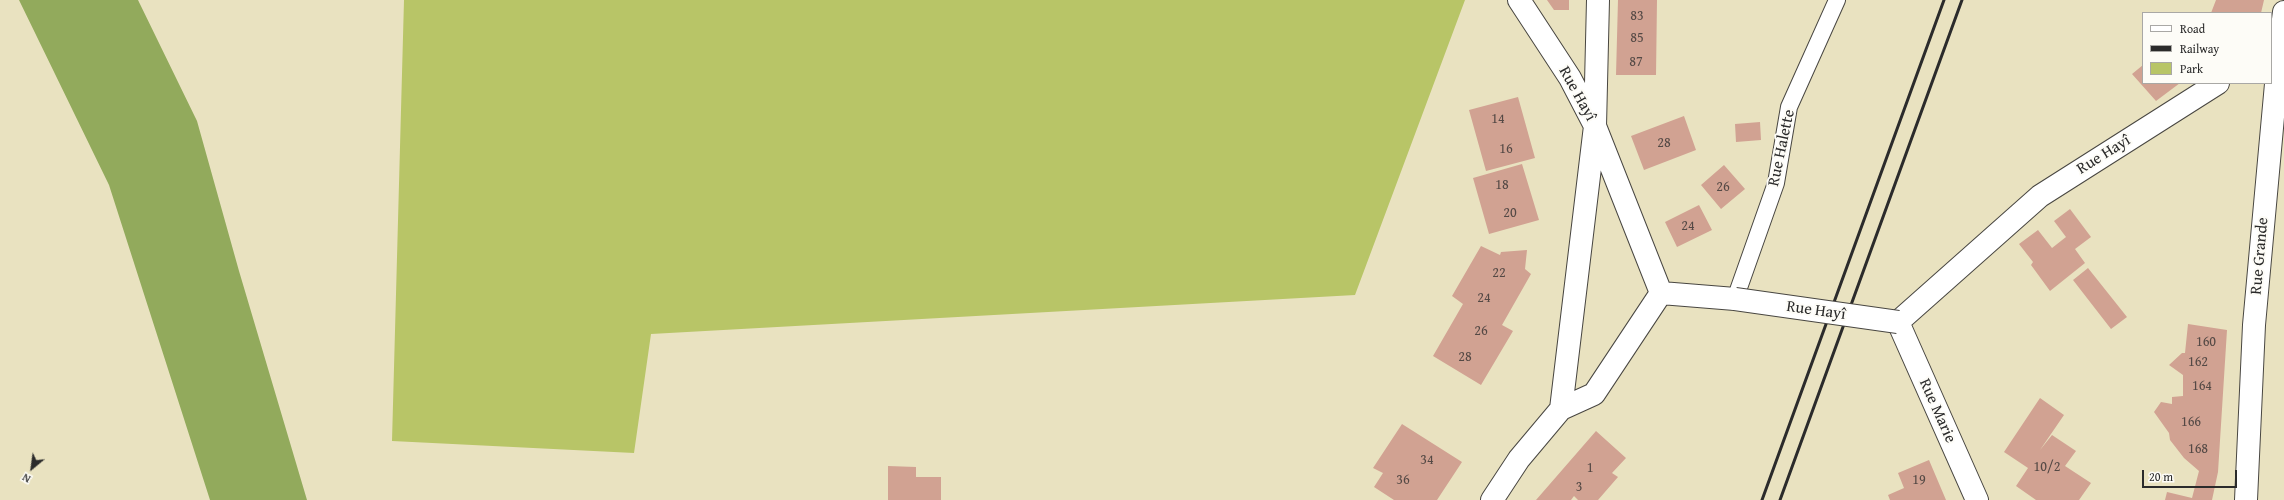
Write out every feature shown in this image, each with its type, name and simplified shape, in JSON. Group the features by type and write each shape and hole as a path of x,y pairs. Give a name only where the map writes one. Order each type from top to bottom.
{"street":[{"name":"Rue Hayî","path":"1519,0 1570,78 1595,126 1661,293 1735,299 1898,322 2040,196 2216,84"},
{"path":"1560,409 1595,126 1598,0"},
{"name":"Rue Grande","path":"2244,497 2254,325 2275,52 2284,12"},
{"path":"1492,500 1519,459 1560,409 1594,394 1661,293"},
{"name":"Rue Marie","path":"1898,322 1977,500"}],"lane":[{"name":"Rue Halette","path":"1735,299 1776,184 1789,107 1837,0"}],"green space":[{"path":"19,0 138,0 197,121 239,271 307,500 210,500 109,185"},
{"path":"404,0 1465,0 1355,295 651,334 634,453 392,441"}],"building":[{"path":"1547,0 1569,0 1569,10 1554,10"},
{"path":"1618,0 1657,0 1656,75 1616,75"},
{"path":"2216,0 2264,0 2261,12 2211,12"},
{"path":"2142,66 2142,84 2179,84 2156,101 2132,74"},
{"path":"1518,97 1535,158 1486,171 1469,110"},
{"path":"1684,116 1696,150 1644,170 1631,136"},
{"path":"1760,122 1761,140 1736,142 1735,124"},
{"path":"1522,164 1539,220 1489,234 1473,178"},
{"path":"1724,165 1745,189 1721,209 1701,185"},
{"path":"1699,205 1712,230 1677,247 1665,222"},
{"path":"2070,209 2091,237 2075,249 2085,263 2050,291 2031,265 2033,262 2019,244 2038,230 2052,248 2066,237 2054,221"},
{"path":"1481,246 1500,255 1501,252 1527,250 1525,269 1531,274 1502,325 1513,331 1481,385 1433,356 1463,304 1452,296"},
{"path":"2088,268 2127,317 2111,329 2073,280"},
{"path":"2188,324 2227,330 2218,472 2212,500 2165,500 2167,492 2192,498 2199,471 2184,458 2170,440 2169,433 2154,412 2161,402 2172,404 2172,397 2183,396 2183,375 2169,365 2182,353 2185,353"},
{"path":"2040,398 2064,415 2040,450 2052,435 2076,451 2065,466 2091,483 2079,500 2036,500 2016,486 2028,468 2004,452"},
{"path":"1402,424 1462,462 1437,500 1394,500 1374,487 1383,473 1373,468"},
{"path":"1596,431 1626,458 1612,473 1618,477 1598,500 1578,500 1574,496 1571,500 1536,500"},
{"path":"1929,460 1946,500 1890,500 1888,495 1904,488 1898,473"},
{"path":"888,466 916,467 916,477 941,477 941,500 888,500"}],"railway":[{"path":"1762,500 1944,0"},
{"path":"1780,500 1962,0"}]}
